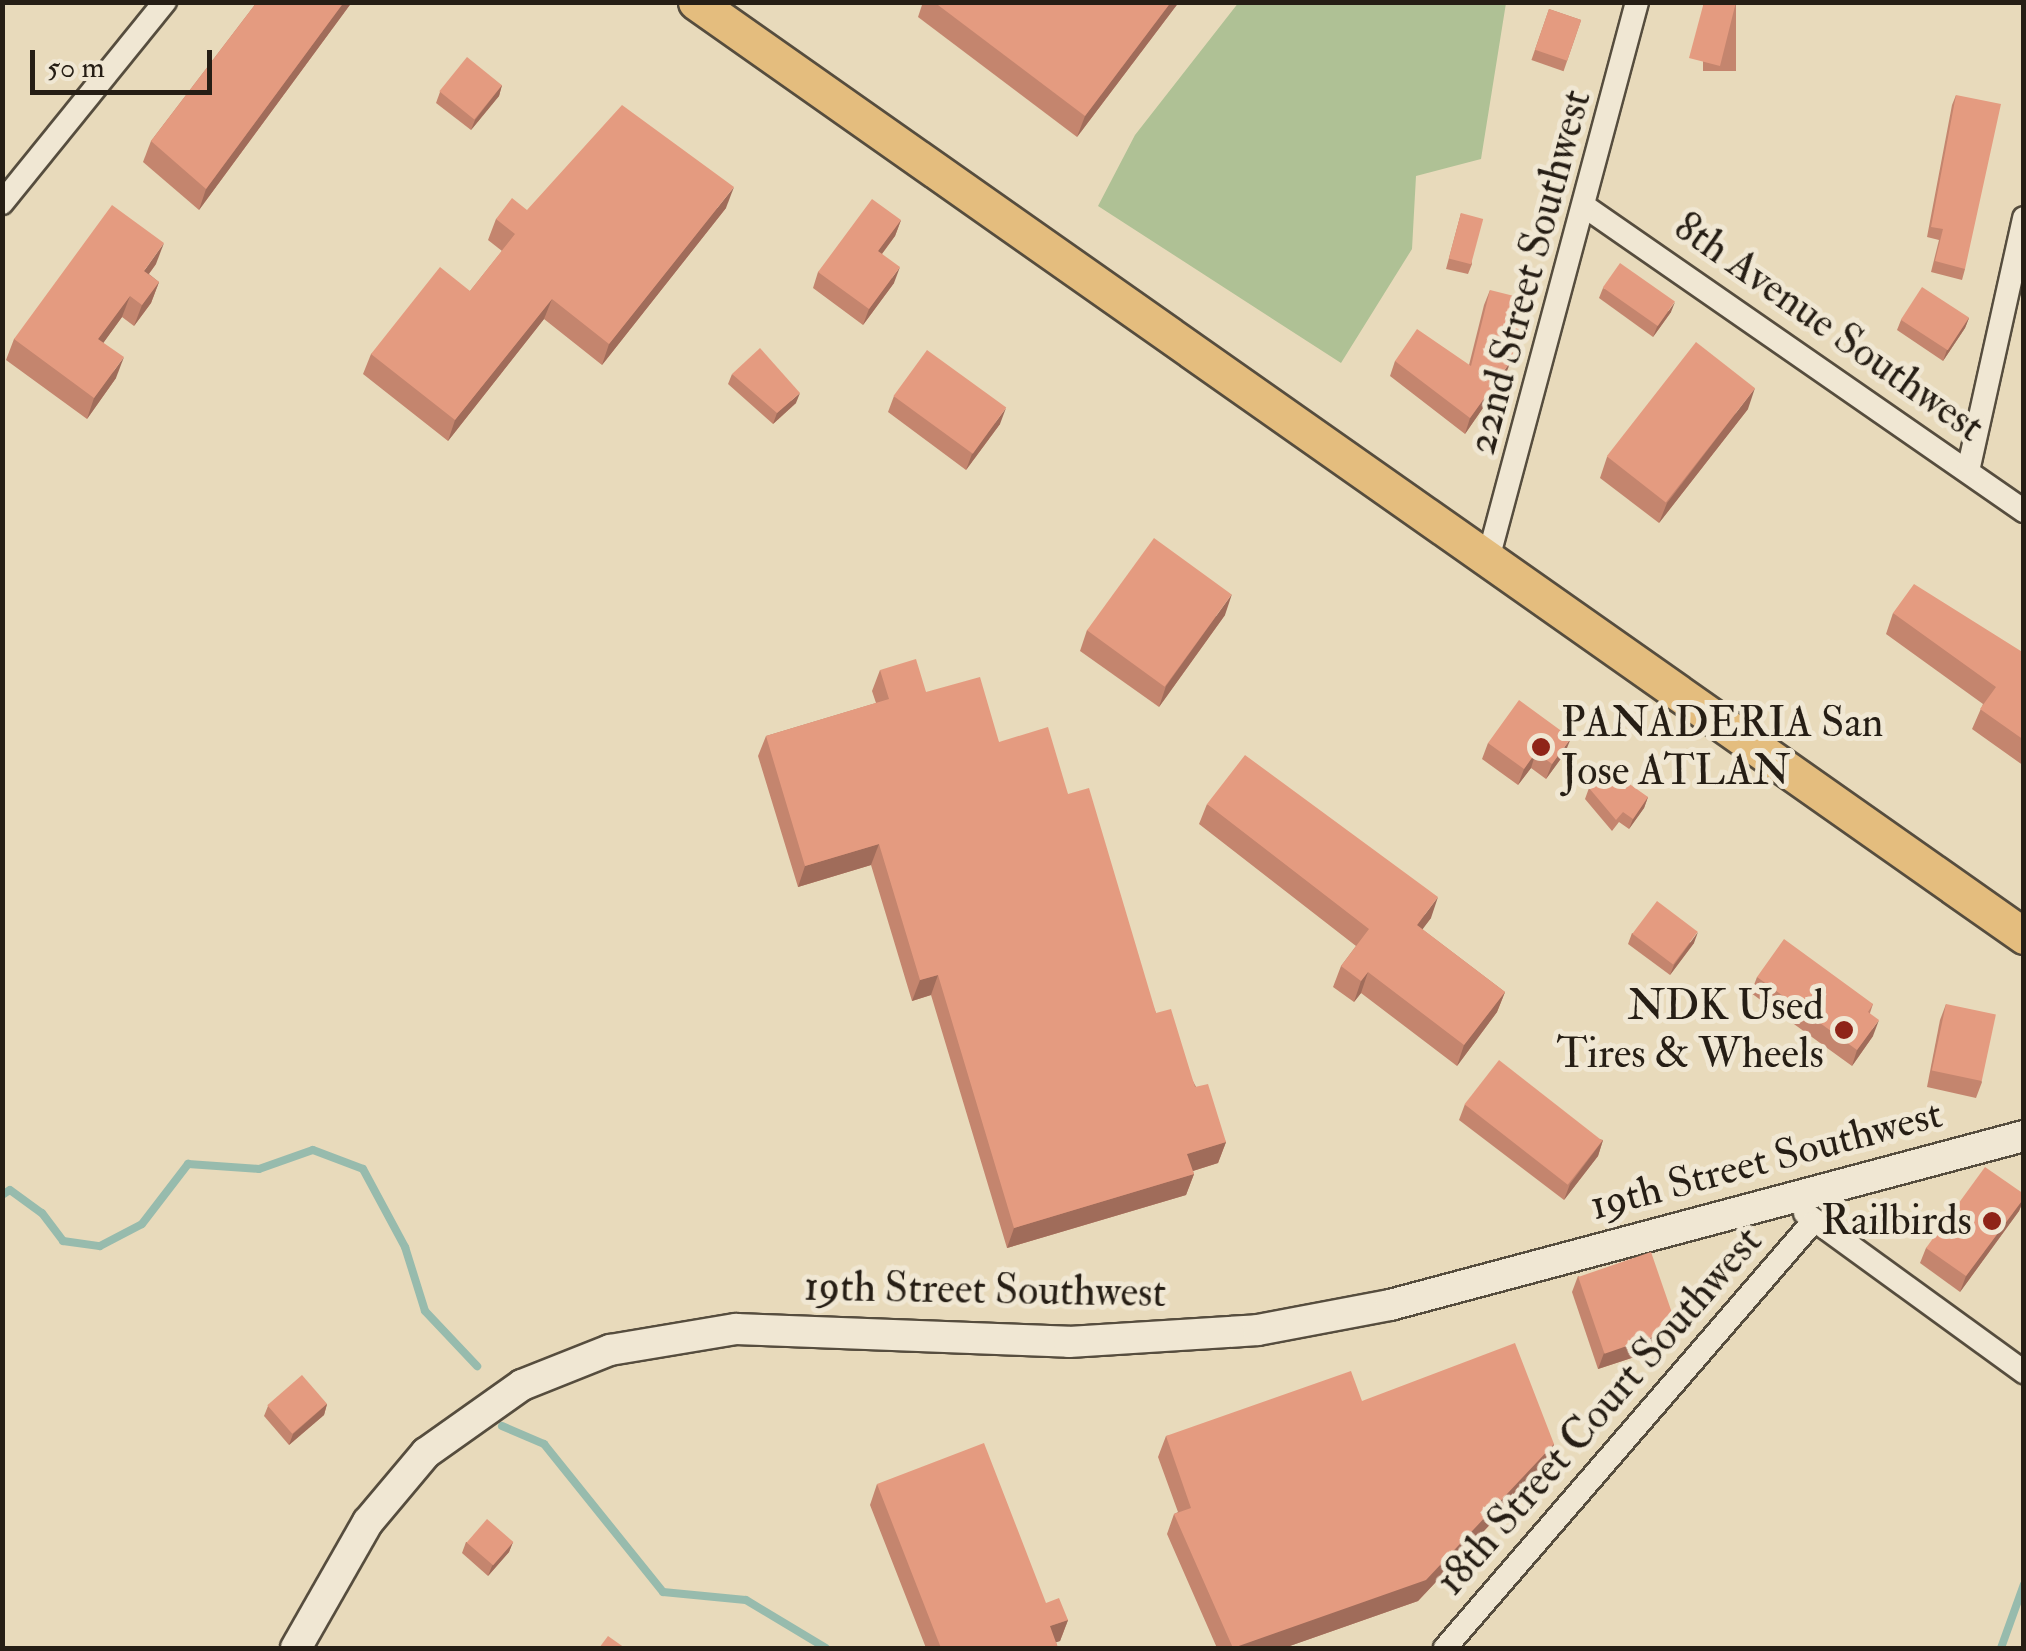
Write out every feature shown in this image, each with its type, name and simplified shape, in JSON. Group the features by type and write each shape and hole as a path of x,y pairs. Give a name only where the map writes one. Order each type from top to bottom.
{"main road":[{"path":"696,2 2024,936"}],"street":[{"path":"2,203 165,2"},
{"name":"22nd Street Southwest","path":"1488,558 1588,208 1637,2"},
{"name":"8th Avenue Southwest","path":"1588,208 2024,511"},
{"path":"1968,471 2024,218"},
{"name":"19th Street Southwest","path":"296,1648 368,1522 426,1453 522,1386 610,1350 736,1329 1069,1342 1258,1330 1390,1306 2024,1136"},
{"path":"1795,1196 1811,1224 2024,1372"},
{"name":"18th Street Court Southwest","path":"1445,1648 1811,1224"}],"green space":[{"path":"1239,2 1506,3 1481,159 1416,176 1412,249 1341,363 1098,206 1135,135"}],"building":[{"path":"257,2 344,2 206,189 151,141"},
{"path":"934,2 1171,2 1085,116"},
{"path":"1704,2 1736,2 1720,66 1689,58"},
{"path":"1549,9 1581,20 1567,61 1535,50"},
{"path":"467,57 502,85 474,120 439,91"},
{"path":"1956,95 2001,104 1965,269 1935,261 1943,229 1931,227"},
{"path":"622,105 734,187 609,344 552,299 455,420 371,354 440,267 470,291 515,234 496,219 512,198 527,210"},
{"path":"872,199 901,220 878,251 900,267 869,309 818,272"},
{"path":"112,205 164,243 144,271 159,282 142,305 130,296 98,339 124,357 94,398 14,339"},
{"path":"1461,213 1483,219 1471,264 1449,258"},
{"path":"1620,263 1675,301 1658,326 1603,288"},
{"path":"1922,287 1969,317 1948,350 1901,320"},
{"path":"1490,290 1526,299 1511,361 1470,418 1395,361 1417,329 1471,366"},
{"path":"1696,342 1755,388 1666,502 1607,456"},
{"path":"760,348 800,393 777,413 732,374"},
{"path":"927,350 1006,408 973,454 893,396"},
{"path":"1154,538 1232,594 1165,687 1087,630"},
{"path":"1914,584 2024,653 2024,740 1980,709 1996,687 1893,613"},
{"path":"916,659 926,692 980,677 999,742 1048,727 1068,794 1089,788 1156,1013 1171,1009 1195,1087 1208,1084 1226,1142 1187,1154 1194,1174 1014,1228 938,975 920,980 879,844 805,866 766,736 889,699 880,670"},
{"path":"1519,700 1571,738 1552,764 1536,752 1524,769 1488,743"},
{"path":"1245,755 1438,897 1417,925 1505,992 1464,1045 1368,972 1361,981 1341,966 1369,929 1207,804"},
{"path":"1604,766 1648,797 1633,819 1623,812 1616,820 1589,788"},
{"path":"1657,901 1698,932 1673,964 1632,934"},
{"path":"1784,939 1873,1004 1868,1012 1879,1020 1857,1050 1757,977"},
{"path":"1946,1004 1996,1015 1982,1081 1932,1071"},
{"path":"1499,1060 1602,1141 1568,1185 1465,1104"},
{"path":"1985,1167 2024,1194 2024,1198 1966,1276 1926,1248"},
{"path":"1651,1252 1677,1329 1605,1354 1578,1277"},
{"path":"1515,1343 1554,1444 1426,1580 1233,1648 1174,1514 1191,1508 1166,1436 1351,1371 1362,1401"},
{"path":"302,1375 327,1404 292,1434 267,1405"},
{"path":"984,1443 1046,1603 1059,1598 1068,1620 1050,1626 1058,1648 941,1648 877,1484"},
{"path":"487,1519 513,1542 493,1565 467,1542"},
{"path":"608,1636 625,1648 599,1648"}],"waterway":[{"path":"2,1195 10,1190 42,1213 63,1241 100,1246 142,1224 188,1164 259,1169 313,1150 363,1169 405,1247 425,1311 477,1366"},
{"path":"502,1426 544,1444 663,1592 746,1600 826,1648"},
{"path":"2001,1648 2024,1584"}],"place":[{"name":"PANADERIA San Jose ATLAN","path":"1541,747"},
{"name":"NDK Used Tires & Wheels","path":"1844,1030"},
{"name":"Railbirds","path":"1992,1221"}]}
